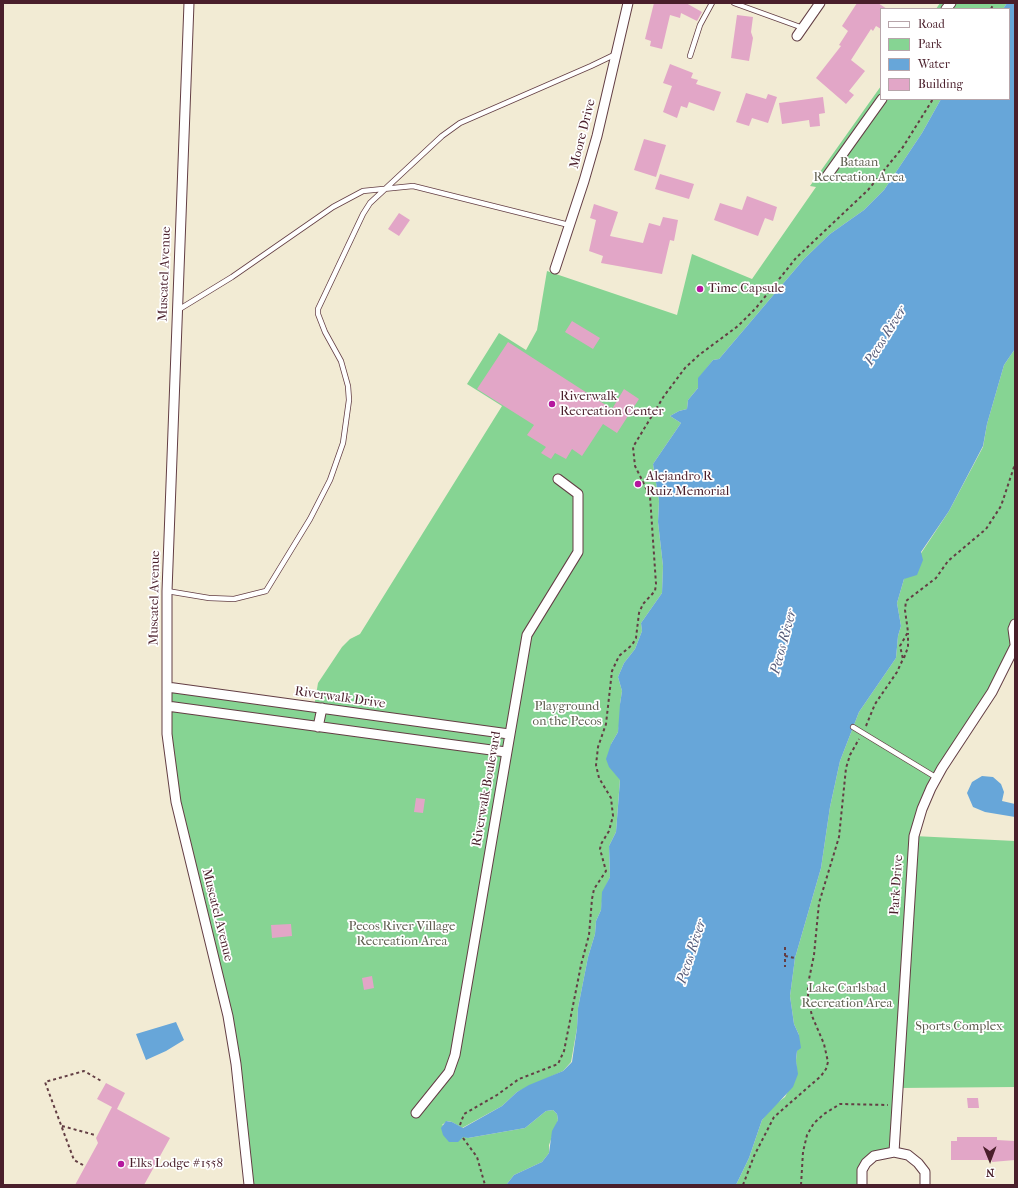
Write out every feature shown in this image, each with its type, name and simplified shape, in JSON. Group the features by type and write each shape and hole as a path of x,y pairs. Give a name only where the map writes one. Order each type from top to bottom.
{"street":[{"name":"Muscatel Avenue","path":"189,3 167,591 167,706 170,766 176,802 224,995 232,1040 249,1185"},
{"name":"Moore Drive","path":"555,269 597,136 628,3"},
{"path":"798,36 820,3"},
{"path":"827,176 881,100"},
{"name":"Riverwalk Boulevard","path":"416,1113 450,1072 452,1064 527,635 578,552 578,494 558,479"},
{"name":"Park Drive","path":"894,1152 914,836 922,809 936,778 992,692 1015,645 1013,629 1015,624"},
{"name":"Riverwalk Drive","path":"167,687 510,734"},
{"path":"167,706 506,752"},
{"path":"318,726 322,708"},
{"path":"862,1185 862,1170 866,1163 874,1156 894,1152 908,1155 918,1163 925,1172 925,1185"}],"lane":[{"path":"690,56 700,25 712,3"},
{"path":"734,3 803,28"},
{"path":"167,591 203,598 234,599 266,590 310,519 330,480 343,443 349,400 348,386 341,361 325,332 318,314 318,309 363,214 370,203 442,136 460,123 591,66 616,53"},
{"path":"177,311 232,277 353,195 363,191 413,186 569,225"},
{"path":"853,727 936,778"}],"path":[{"path":"460,1125 464,1114 497,1095 519,1079 558,1064 564,1051 581,965 589,935 594,889 606,871 600,849 601,844 608,831 613,816 611,798 599,778 596,765 598,746 606,724 612,671 619,656 632,645 636,638 639,613 643,604 655,590 656,584 650,496 636,466 633,447 664,396 685,368 699,355 738,326 756,308 796,258 868,190 903,147 932,100"},
{"path":"743,1185 754,1156 774,1117 815,1081 826,1069 828,1062 824,1044 809,1006 808,984 814,955 819,903 838,837 846,768 850,755 875,704 897,672 908,647 908,632 905,610 906,601 936,578 948,562 986,529 1001,506 1015,464"},
{"path":"903,659 900,646 908,632"},
{"path":"785,947 786,967"},
{"path":"785,956 795,958"},
{"path":"83,1165 74,1160 45,1082 84,1071 104,1082"},
{"path":"801,1185 803,1152 807,1135 814,1123 824,1114 840,1104 897,1105"},
{"path":"62,1126 95,1135"},
{"path":"464,1138 477,1157 485,1185"}],"green space":[{"path":"940,3 1007,3 1004,8 937,8"},
{"name":"Pecos River Village Recreation Area","path":"880,87 880,100 940,100 922,133 884,190 864,210 830,234 804,259 719,359 713,360 699,378 698,388 688,400 687,409 670,416 681,423 653,464 659,501 658,522 663,566 662,593 641,623 642,631 635,649 624,663 618,677 622,691 620,720 618,732 611,744 620,779 616,832 609,846 610,877 603,892 601,910 596,921 595,934 588,957 578,1008 577,1028 571,1062 563,1071 517,1092 502,1106 462,1128 452,1122 447,1121 442,1125 468,1138 525,1128 546,1111 553,1110 557,1114 558,1120 549,1145 549,1153 542,1162 514,1175 506,1185 249,1185 236,1064 176,802 167,687 314,707 318,683 342,647 350,639 360,634 502,406 467,384 499,333 526,350 537,330 547,271 677,315 692,254 752,279 816,187 810,186"},
{"path":"1015,349 1015,646 942,768 914,836 1015,841 1015,1087 898,1088 894,1152 866,1163 862,1185 736,1185 749,1158 762,1120 773,1106 785,1097 797,1074 796,1060 799,1035 794,1024 790,996 795,958 821,868 830,807 840,761 859,712 896,658 898,636 901,626 897,603 904,579 949,511 983,447 987,424 1004,365"}],"water":[{"name":"Pecos River","path":"1007,3 1015,3 1015,349 1004,365 987,424 983,446 949,511 921,552 923,560 917,575 904,579 897,603 901,626 898,636 896,658 859,712 840,761 830,807 821,868 795,958 790,996 794,1024 799,1035 801,1048 797,1051 796,1060 798,1074 793,1087 762,1120 749,1158 736,1185 506,1185 514,1175 542,1162 549,1153 552,1131 558,1120 557,1114 553,1110 546,1111 525,1128 468,1138 463,1137 458,1142 449,1142 443,1135 441,1128 446,1121 452,1122 463,1128 502,1106 517,1092 529,1085 563,1071 572,1062 577,1028 578,1008 588,957 595,934 596,921 601,910 602,892 610,877 609,846 616,832 620,780 609,767 606,759 611,744 618,732 622,691 618,677 624,663 635,649 642,631 641,623 662,593 663,566 658,522 659,501 653,464 681,423 670,416 687,409 688,400 698,388 698,378 713,360 719,359 804,259 830,234 864,210 884,190 922,133 940,100 1010,100 1010,8 1004,8"},
{"path":"982,776 993,777 1001,784 1004,792 1002,801 1015,804 1015,817 985,812 973,807 967,793 972,782"},
{"path":"176,1022 184,1040 166,1051 146,1060 136,1034"}],"building":[{"path":"654,3 686,3 702,12 697,21 681,13 680,18 670,15 662,49 650,46 651,41 645,39"},
{"path":"857,3 878,3 886,8 880,8 880,28 876,26 873,31 871,29 851,60 865,71 849,91 854,95 846,104 816,78 841,46 839,45 848,31 842,26"},
{"path":"737,15 753,17 751,32 753,38 749,61 731,58"},
{"path":"670,64 693,73 691,78 698,80 696,84 721,92 714,111 689,102 687,108 681,106 677,118 663,112 672,86 663,83"},
{"path":"746,93 766,99 768,94 777,97 768,123 752,118 749,126 736,122"},
{"path":"823,97 825,113 819,114 820,126 810,127 809,120 782,124 779,103"},
{"path":"644,139 666,145 656,177 634,170"},
{"path":"660,174 694,184 689,199 655,189"},
{"path":"747,196 777,207 773,221 765,218 758,236 714,220 720,203 742,210"},
{"path":"594,204 618,212 610,236 643,243 649,223 660,226 663,217 678,220 674,241 670,240 662,274 601,263 603,256 589,251 596,220 590,218"},
{"path":"399,213 410,220 399,236 388,229"},
{"path":"572,321 600,338 593,349 565,332"},
{"name":"Riverwalk Recreation Center","path":"508,342 612,409 624,389 639,399 617,433 603,424 582,456 572,449 566,459 555,453 551,459 541,453 546,447 527,435 534,425 477,389"},
{"path":"416,798 425,799 423,813 414,812"},
{"path":"291,924 292,936 272,938 271,925"},
{"path":"372,976 374,988 364,990 362,978"},
{"name":"Elks Lodge #1558","path":"106,1083 125,1093 117,1109 170,1138 144,1185 75,1185 98,1143 96,1138 112,1107 97,1099"},
{"path":"967,1098 978,1098 979,1108 968,1108"},
{"path":"957,1137 997,1137 997,1140 1015,1141 1015,1160 992,1162 992,1160 951,1160 951,1141 957,1141"}],"place":[{"name":"Time Capsule","path":"700,289"},
{"name":"Riverwalk Recreation Center","path":"552,404"},
{"name":"Alejandro R Ruiz Memorial","path":"638,484"},
{"name":"Elks Lodge #1558","path":"121,1164"}],"park label":[{"name":"Bataan Recreation Area","path":"859,170"},
{"name":"Playground on the Pecos","path":"567,714"},
{"name":"Lake Carlsbad Recreation Area","path":"847,996"},
{"name":"Sports Complex","path":"959,1027"}]}
